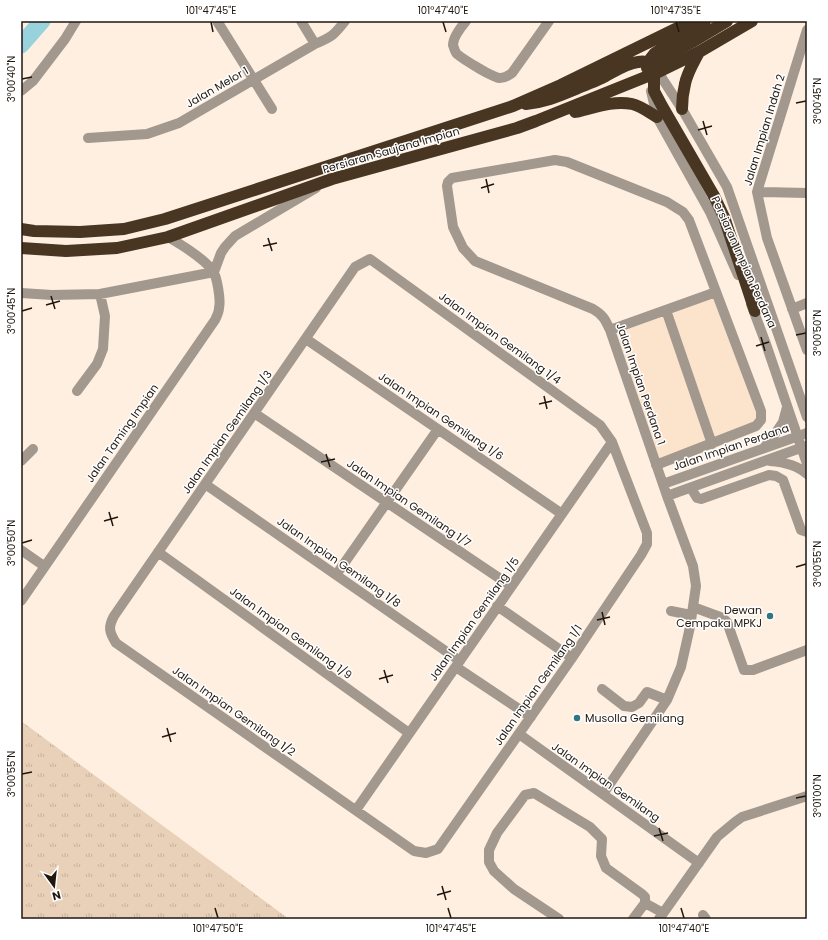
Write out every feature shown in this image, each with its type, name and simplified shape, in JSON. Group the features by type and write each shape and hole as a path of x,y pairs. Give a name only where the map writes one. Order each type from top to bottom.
{"highway":[{"name":"Persiaran Saujana Impian","path":"21,229 34,231 80,232 124,229 165,220 513,106 561,85 692,21"},
{"path":"648,62 655,53 705,21"},
{"path":"727,21 668,55 658,64 654,77 654,90 714,196 724,217 755,311"},
{"name":"Persiaran Saujana Impian","path":"21,248 66,251 117,248 168,237 332,179 502,132 536,121 654,74 699,52 752,21"},
{"path":"682,109 685,83 699,52"},
{"path":"513,106 540,103 638,62 648,62 652,64 654,74"},
{"path":"536,121 620,103 633,104 657,117"}],"street":[{"path":"21,91 33,81 65,39 76,21"},
{"path":"217,21 272,109"},
{"path":"301,21 315,44"},
{"name":"Jalan Melor 1","path":"88,138 147,134 179,123 315,44 328,39 337,31 344,21"},
{"path":"466,21 454,40 453,46 457,53 473,65 496,77 504,77 512,73 549,21"},
{"name":"Jalan Impian Indah 2","path":"807,30 757,192 766,238 807,350"},
{"name":"Persiaran Impian Perdana","path":"654,74 682,109 727,188 807,417"},
{"name":"Persiaran Impian Perdana","path":"654,74 651,93 657,117 710,212 755,311 787,407 802,435 807,464"},
{"name":"Jalan Impian Perdana 1","path":"603,794 667,700 681,667 696,586 693,566 605,318 593,308 475,262 463,248 453,227 448,182 452,178 555,160 566,162 667,202 683,212 689,220 716,292"},
{"path":"214,272 221,253 236,236 332,179"},
{"path":"757,192 807,193"},
{"path":"168,237 203,261 214,272"},
{"name":"Jalan Impian Gemilang 1/3","path":"110,624 114,616 355,267 370,259"},
{"name":"Jalan Impian Gemilang 1/4","path":"370,259 600,425 612,442"},
{"path":"21,293 52,295 100,294 214,272"},
{"name":"Jalan Taming Impian","path":"21,601 216,320 220,308 219,293 214,272"},
{"path":"610,330 716,292 761,411 761,420 756,426 656,465"},
{"path":"77,391 97,364 103,349 104,316 100,294"},
{"path":"792,309 807,303"},
{"path":"666,310 712,444"},
{"name":"Jalan Impian Gemilang 1/6","path":"306,339 562,514"},
{"path":"799,394 807,401"},
{"path":"764,448 783,422 787,407"},
{"name":"Jalan Impian Gemilang 1/7","path":"254,413 511,586"},
{"path":"336,574 438,429"},
{"name":"Jalan Impian Perdana","path":"663,484 802,435"},
{"name":"Jalan Impian Gemilang 1/5","path":"356,810 612,442"},
{"name":"Jalan Impian Gemilang 1/1","path":"356,810 414,851 426,853 438,849 531,717 641,556 647,544 647,533 612,442"},
{"path":"667,496 804,447"},
{"path":"21,461 33,449"},
{"path":"766,460 783,462 803,470 807,474"},
{"path":"691,488 697,498 701,499 769,475 776,476 783,480 801,530 807,532"},
{"name":"Jalan Impian Gemilang 1/8","path":"205,484 336,574 531,717"},
{"name":"Jalan Impian Gemilang 1/9","path":"158,552 409,733"},
{"path":"23,556 44,566"},
{"path":"497,606 572,658"},
{"path":"671,611 692,611 724,618 727,622 744,670 753,670 807,650"},
{"name":"Jalan Impian Gemilang 1/2","path":"110,624 110,634 116,643 356,810"},
{"path":"602,689 624,706 632,708 639,703 647,692 667,700"},
{"name":"Jalan Impian Gemilang","path":"518,734 699,863"},
{"path":"559,919 514,889 494,871 489,862 489,850 497,833 525,795 534,792 590,827 602,839 600,856 606,868 645,897 645,903 633,919"},
{"path":"645,903 661,916 717,837 735,822 742,818 807,796"}],"shaded area":[{"path":"714,296 756,411 756,418 752,425 659,460 613,331"}],"green space":[{"path":"21,721 289,919 21,919"}],"waterway":[{"path":"21,45 42,21"}],"place":[{"name":"Dewan Cempaka MPKJ","path":"770,616"},
{"name":"Musolla Gemilang","path":"577,718"}]}
